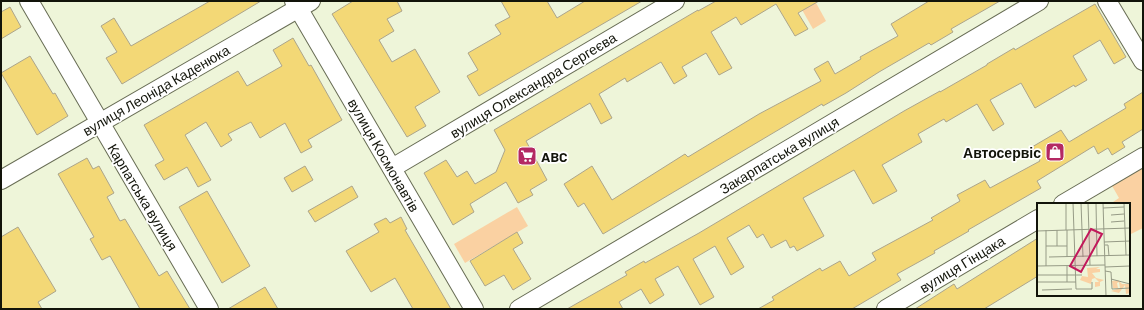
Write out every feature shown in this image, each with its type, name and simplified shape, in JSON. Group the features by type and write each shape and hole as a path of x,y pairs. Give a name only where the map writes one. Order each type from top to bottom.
{"street":[{"name":"Карпатська вулиця","path":"29,1 210,309"},
{"name":"вулиця Олександра Сергеєва","path":"392,168 675,1"},
{"name":"Закарпатська вулиця","path":"519,309 1039,1"},
{"path":"1107,1 1143,61"},
{"name":"вулиця Леоніда Каденюка","path":"1,180 301,4"},
{"name":"вулиця Космонавтів","path":"301,4 392,168 474,309"},
{"path":"1065,203 1143,157"},
{"name":"вулиця Гінцака","path":"886,309 1037,220"}],"shaded area":[{"path":"797,1 815,1 826,21 813,29"},
{"path":"1141,166 1143,169 1143,228 1130,234 1130,203 1112,203 1119,198 1111,184"},
{"path":"517,207 528,226 465,263 454,244"}],"building":[{"path":"210,1 261,1 122,84 106,58 117,52 101,26 114,18 131,46"},
{"path":"353,1 397,1 402,11 387,19 394,31 379,40 392,62 415,49 440,92 415,107 426,126 407,137 332,14"},
{"path":"501,1 547,1 557,18 585,1 642,1 479,96 467,76 478,70 468,53 501,34 495,25 510,17"},
{"path":"716,1 819,1 798,13 808,29 795,36 776,4 741,25 736,17 711,32 732,68 719,75 706,53 682,67 687,76 674,84 661,62 627,82 625,78 599,94 612,118 601,124 590,103 526,141 547,180 530,190 533,195 518,203 506,182 470,204 474,212 453,225 424,173 446,160 457,177 467,171 475,184 496,172 505,150 494,130 698,10"},
{"path":"929,1 1000,1 951,29 953,32 931,45 929,43 846,93 823,106 822,104 603,234 584,203 578,207 564,184 592,166 612,200 685,154 688,157 759,114 821,81 814,69 828,61 835,74 861,59 860,57 898,36 891,24"},
{"path":"1095,4 1126,57 1114,64 1100,40 1073,56 1087,80 1075,87 1074,85 1035,108 1021,83 990,100 1004,124 993,131 977,104 946,122 944,119 918,134 922,142 882,165 897,191 873,204 854,170 803,198 824,236 797,251 794,246 790,248 786,240 771,248 763,234 757,238 749,225 727,238 744,267 731,275 715,246 693,259 714,297 700,305 678,266 655,279 664,295 650,304 641,289 619,302 623,309 567,309 627,275 625,272 644,261 645,263 699,233 904,111 940,92 1014,48 1015,50"},
{"path":"10,7 21,27 1,39 1,12"},
{"path":"293,38 309,66 311,65 342,120 308,140 312,147 301,153 285,123 260,138 251,122 228,134 232,140 221,147 206,122 185,135 211,180 198,187 187,167 164,180 155,165 164,160 144,125 238,71 247,86 282,66 273,50"},
{"path":"30,56 53,94 55,93 68,116 37,135 1,73"},
{"path":"1143,92 1143,129 1122,142 1125,147 1112,155 1108,148 1098,154 1094,146 1037,181 1041,188 968,230 969,231 934,251 935,253 897,274 901,280 852,309 758,309 774,300 772,297 820,268 822,271 840,261 849,276 876,260 872,253 933,220 931,218 960,201 957,195 985,180 990,188 1040,161 1032,147 1061,130 1069,142 1126,108 1124,104"},
{"path":"87,158 93,169 99,166 114,193 107,197 120,221 125,219 159,276 167,271 190,309 140,309 110,256 102,260 90,239 94,237 58,174"},
{"path":"305,166 313,180 292,192 284,178"},
{"path":"352,186 358,197 315,222 308,211"},
{"path":"207,191 250,266 222,283 179,207"},
{"path":"401,217 407,229 405,230 451,309 413,309 395,278 371,292 346,251 379,232 374,224 386,218 390,223"},
{"path":"18,227 56,291 38,302 42,309 1,309 1,237"},
{"path":"517,232 523,243 513,249 531,279 513,290 504,275 485,286 470,261"},
{"path":"1037,239 1037,277 984,309 915,309 954,284 957,289"},
{"path":"265,287 278,309 228,309"}],"place":[{"name":"Автосервіс","path":"1055,152"},
{"name":"ABC","path":"527,156"}]}
